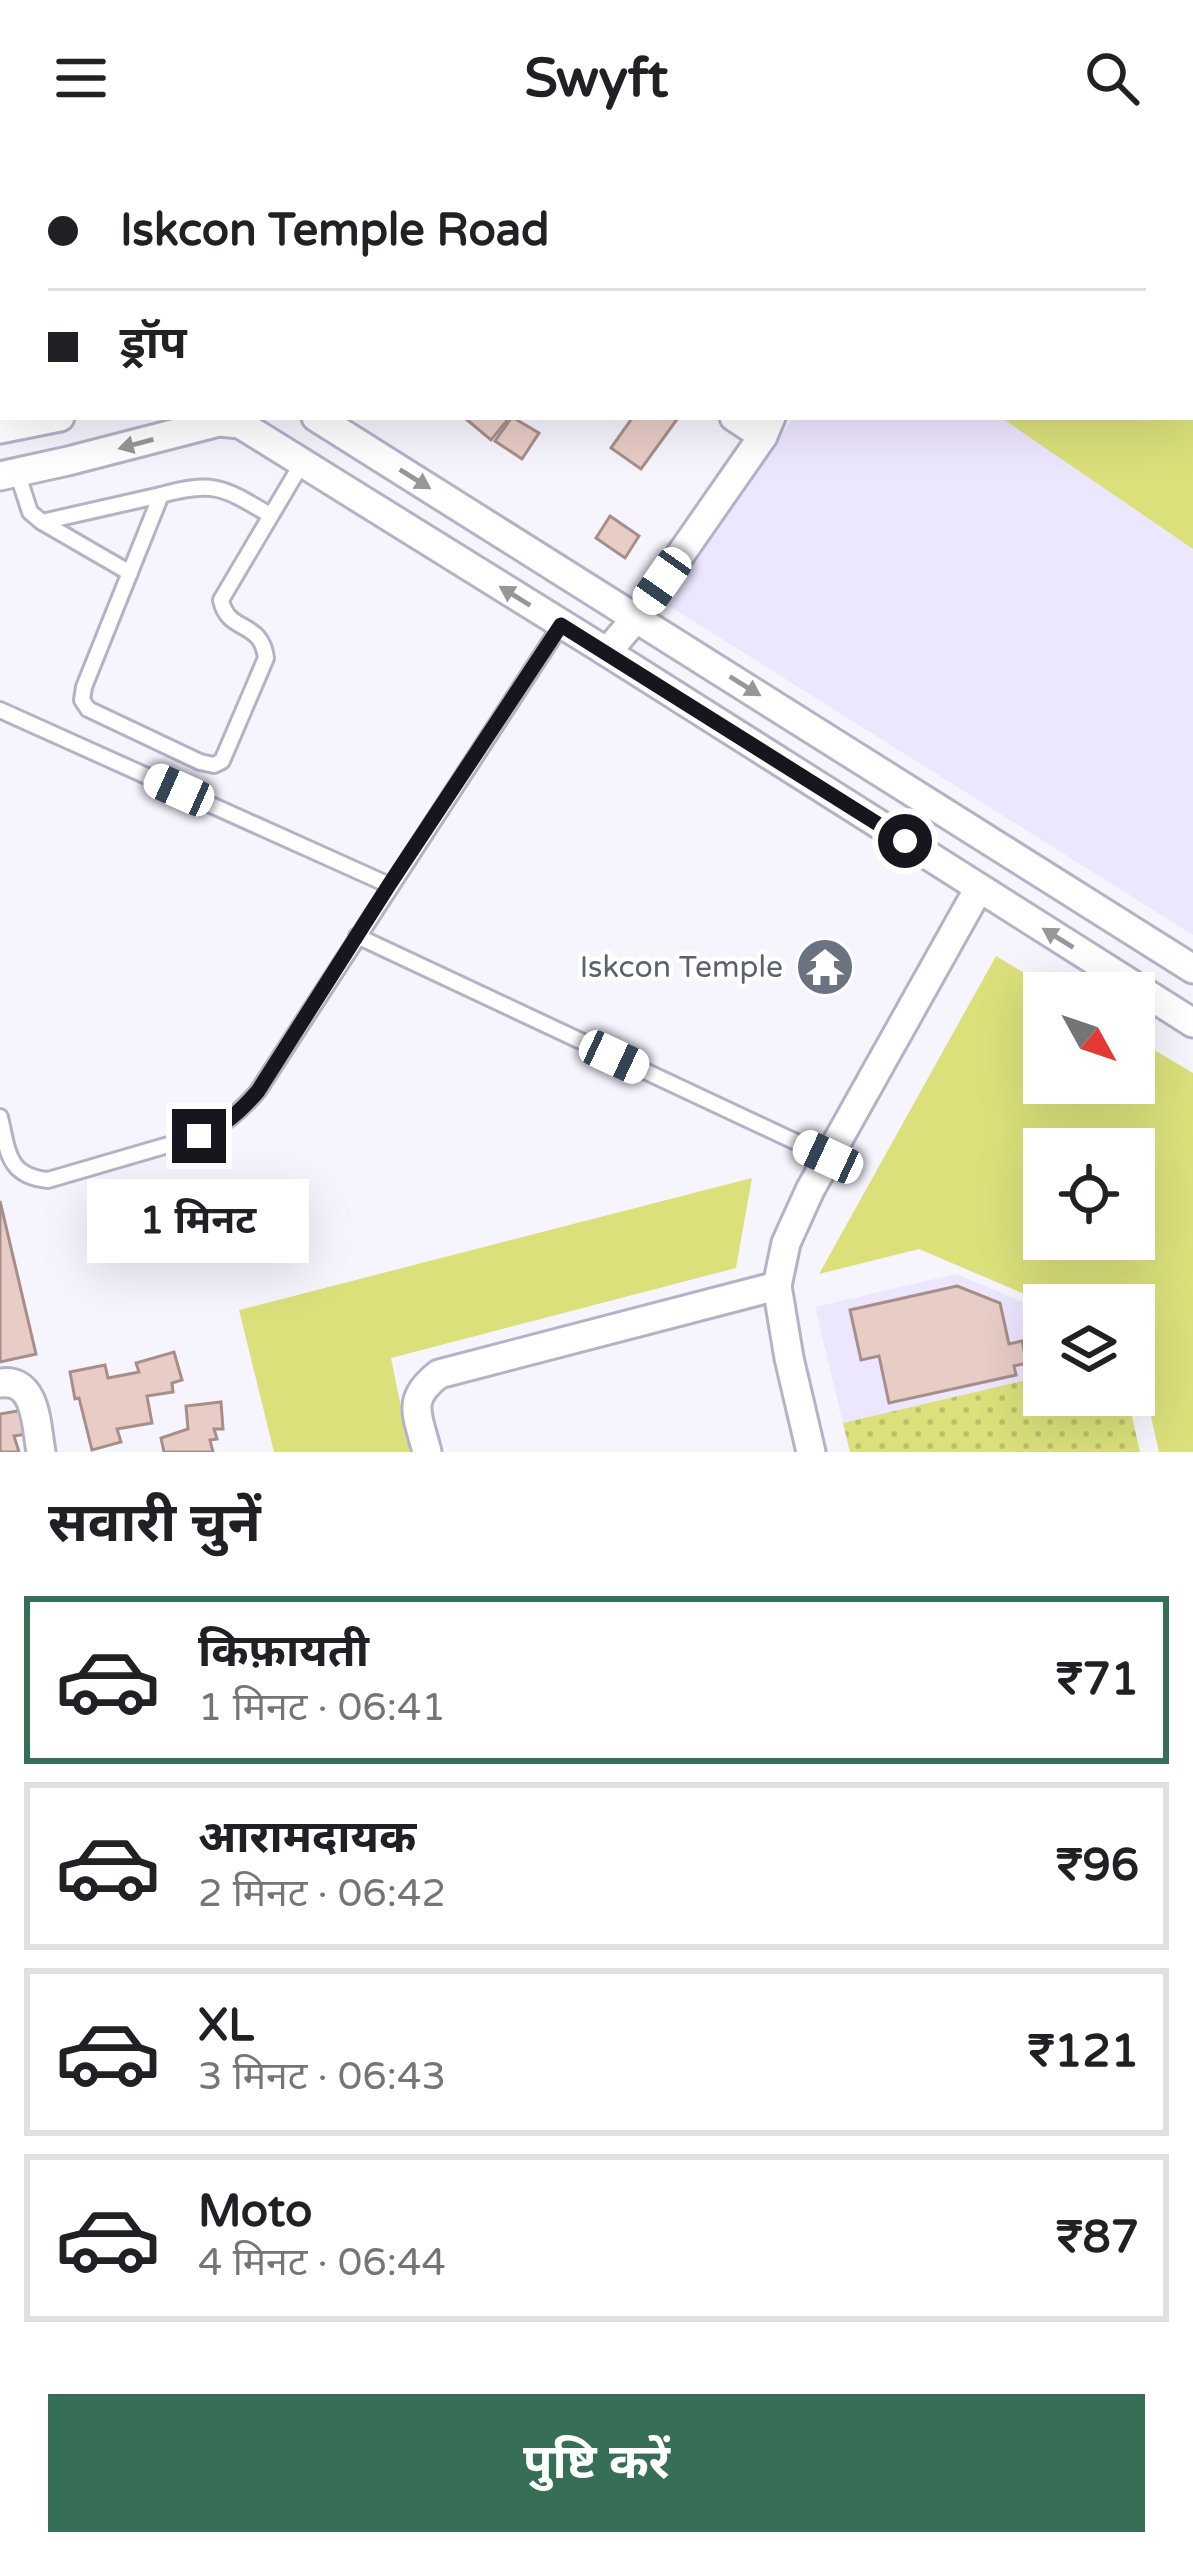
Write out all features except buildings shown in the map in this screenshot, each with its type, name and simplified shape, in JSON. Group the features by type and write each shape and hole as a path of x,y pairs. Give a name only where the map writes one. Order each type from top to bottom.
{"street":[{"path":"0,429 45,420"},
{"path":"321,420 1193,969"},
{"path":"9,474 219,422 240,424 1193,1023"},
{"path":"607,652 637,617 767,427"},
{"path":"811,1452 777,1286 785,1243 828,1157 980,888"},
{"path":"427,1452 415,1403 423,1387 439,1374 777,1286"},
{"path":"0,1383 21,1385 30,1395 41,1452"}],"lane":[{"path":"161,495 82,700 97,715 214,765 222,761 266,658 258,635 234,622 221,600 302,463"},
{"path":"9,474 42,522 130,572"},
{"path":"42,522 193,486 229,490 270,515"},
{"path":"0,1117 10,1160 32,1179 49,1180 199,1136 242,1110 561,625"},
{"path":"0,710 389,885"},
{"path":"357,936 828,1157"}],"shaded area":[{"path":"792,420 1004,420 1193,549 1193,935 666,604"},
{"path":"956,1274 1023,1302 1023,1381 843,1423 815,1307"}],"green space":[{"path":"1004,420 1193,420 1193,549"},
{"path":"996,956 1023,972 1023,1104 1155,1104 1155,1050 1193,1073 1193,1452 1159,1452 1151,1416 1155,1416 1155,1284 1023,1284 1023,1293 919,1249 819,1274"},
{"path":"752,1178 736,1268 391,1358 410,1452 274,1452 239,1310"},
{"path":"1023,1381 1023,1416 1132,1416 1140,1452 850,1452 843,1423"}],"place":[{"name":"Iskcon Temple","path":"825,967"}],"route":[{"path":"199,1136 222,1126 258,1091 561,625 905,841"}]}
